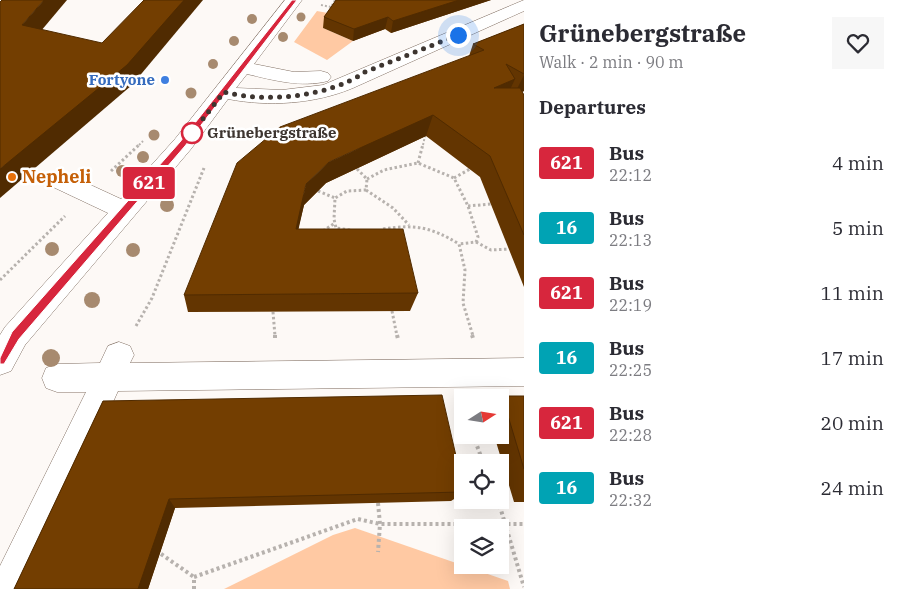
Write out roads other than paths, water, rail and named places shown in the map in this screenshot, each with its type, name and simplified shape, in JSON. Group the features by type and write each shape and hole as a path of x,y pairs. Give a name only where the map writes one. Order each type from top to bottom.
{"street":[{"path":"0,361 8,334 125,211 183,144 294,0"},
{"path":"243,68 294,78 314,78 365,72 442,42 524,5"},
{"path":"224,92 265,98 303,93 337,87 352,82 365,72"},
{"path":"61,181 125,211"},
{"path":"9,589 114,366"},
{"path":"56,378 114,366 524,372"}],"place":[{"name":"Fortyone","path":"165,80"},
{"name":"Grünebergstraße","path":"192,133"},
{"name":"Nepheli","path":"12,177"}]}
